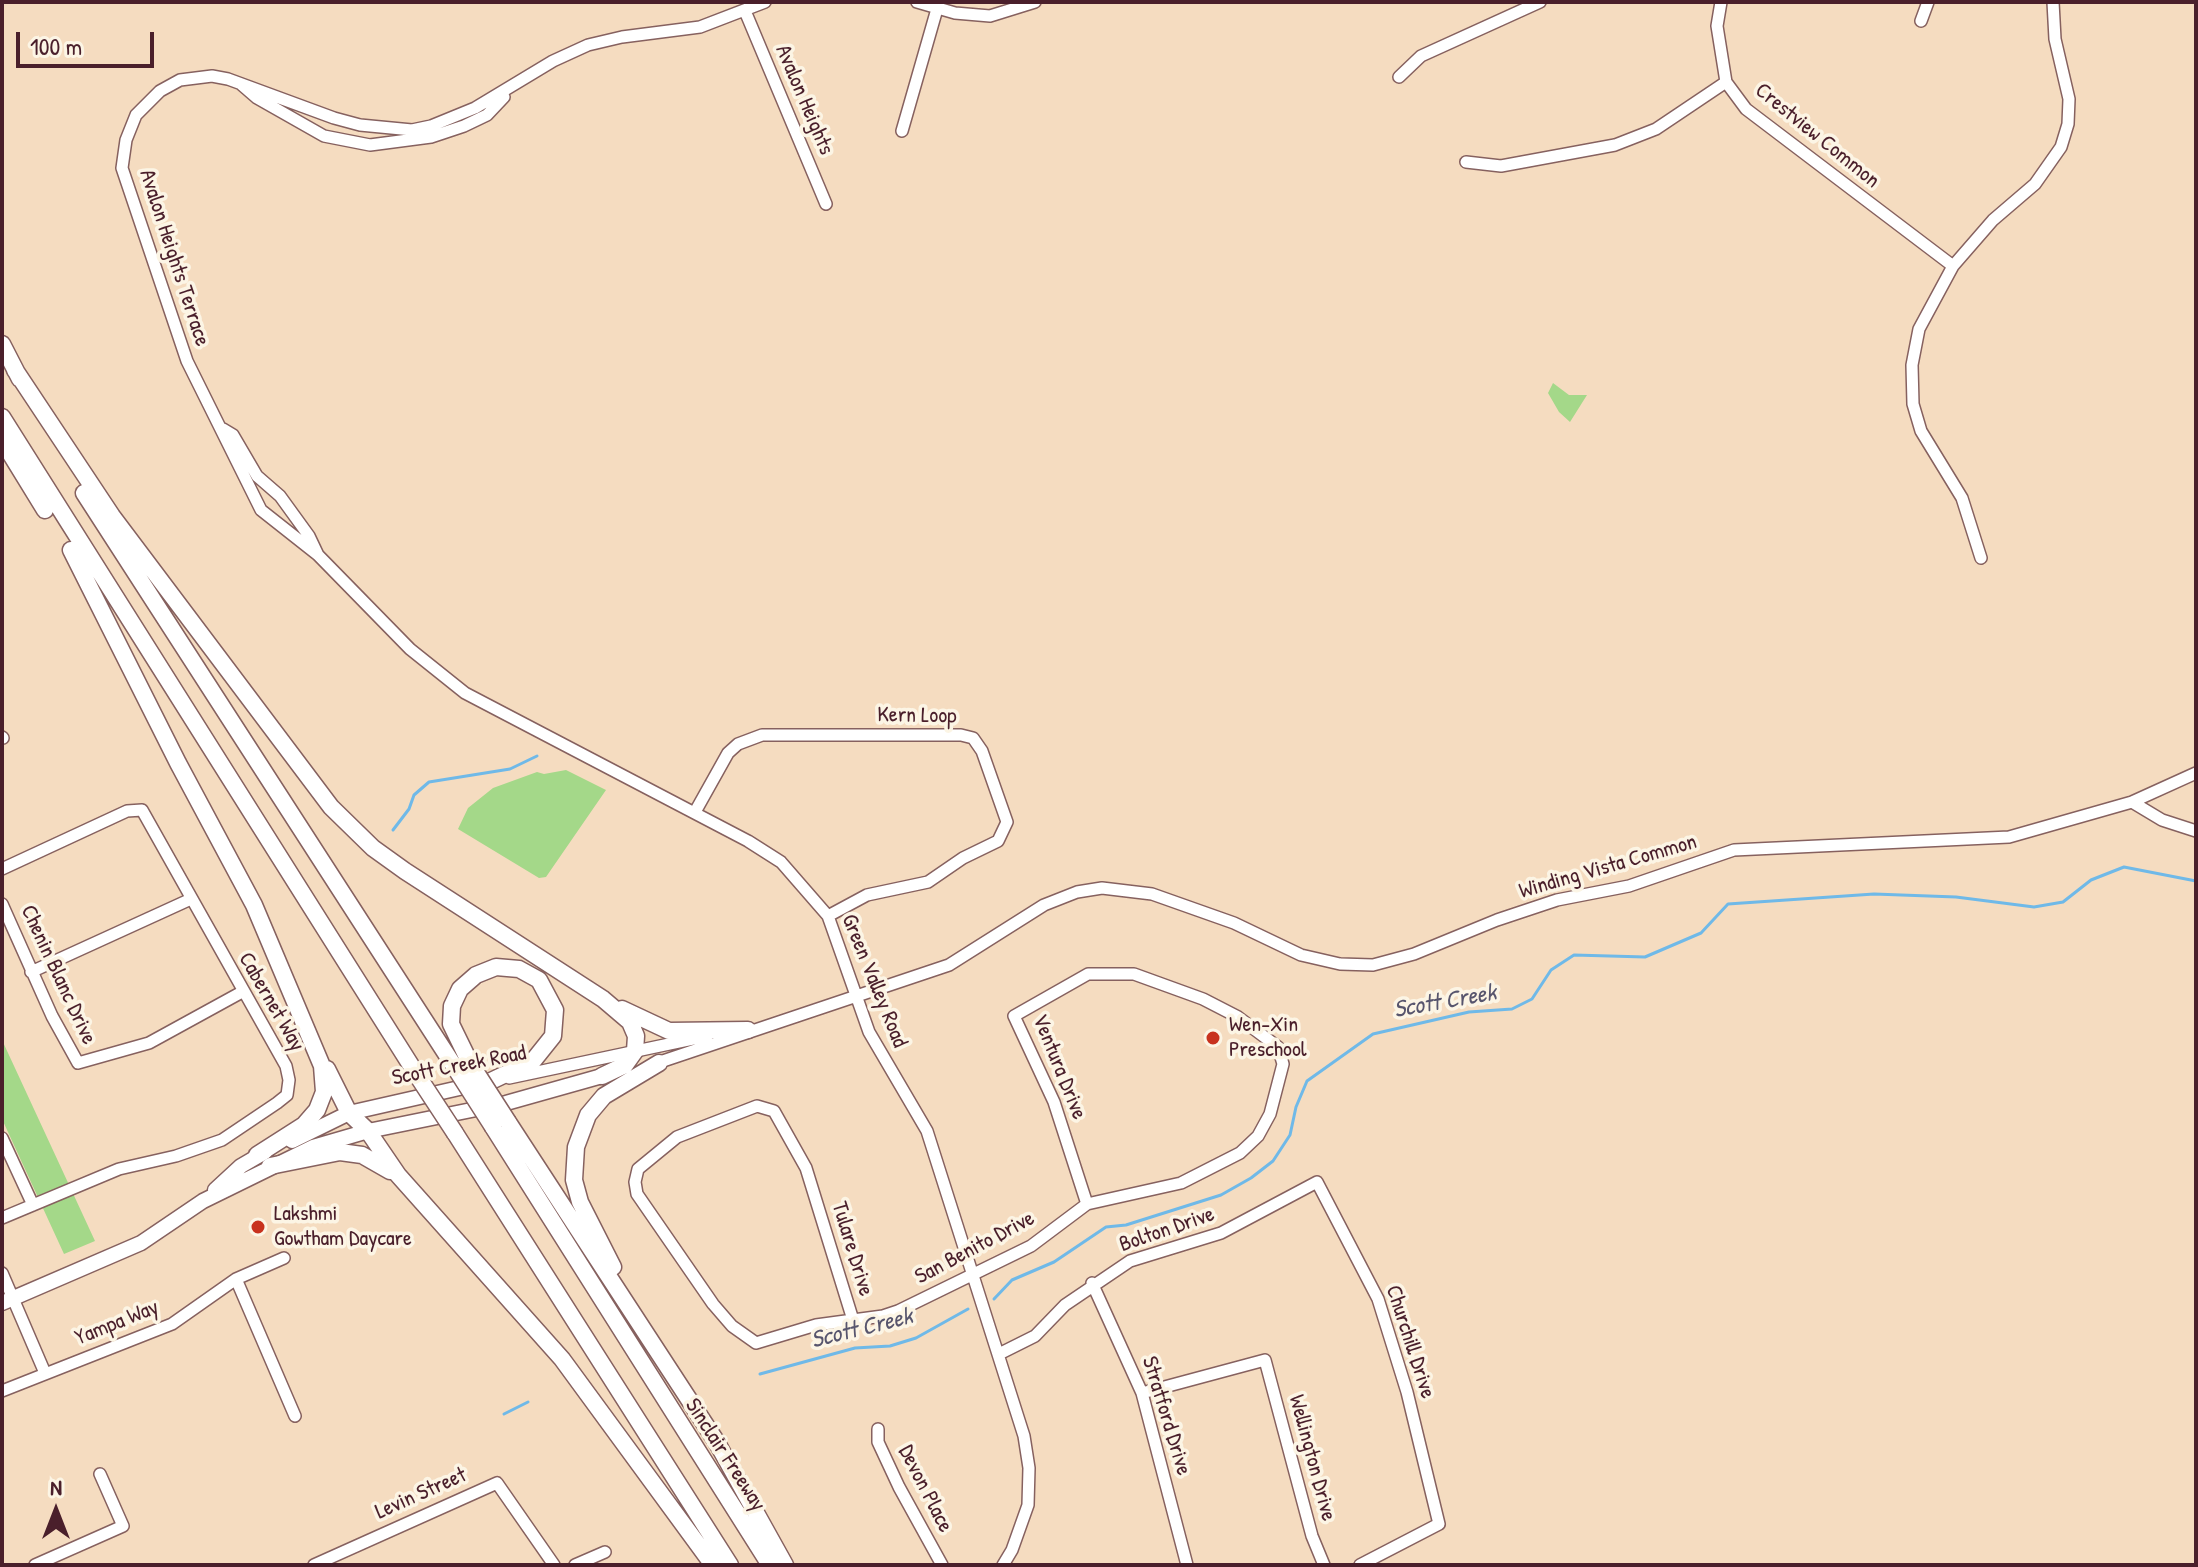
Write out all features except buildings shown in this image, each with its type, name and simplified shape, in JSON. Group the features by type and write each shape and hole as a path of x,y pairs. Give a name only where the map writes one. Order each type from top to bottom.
{"highway":[{"path":"2,344 102,522 500,1125 666,1363 722,1451 785,1565"},
{"path":"15,370 112,516 331,807 373,848 603,999 669,1031 748,1030"},
{"path":"2,417 412,1077"},
{"path":"2,440 412,1077 544,1271 730,1565"},
{"path":"71,550 178,763 254,905 324,1074 317,1110 263,1160"},
{"path":"462,1065 451,1024 452,1006 460,989 476,975 496,967 519,969 539,980 555,1010 553,1036 533,1061 491,1081"},
{"path":"602,1076 625,1065 635,1051 636,1036 630,1022 603,999"},
{"path":"309,1033 349,1113 368,1131 398,1175 562,1359 716,1565"},
{"path":"659,1063 614,1088 595,1105 579,1135 574,1169 584,1213 666,1363"},
{"name":"Sinclair Freeway","path":"500,1125 539,1202 586,1280 770,1565"},
{"path":"263,1160 352,1153 398,1175"},
{"path":"481,1182 526,1260 716,1565"}],"main road":[{"name":"Scott Creek Road","path":"263,1160 368,1131 506,1103 602,1076"},
{"name":"Scott Creek Road","path":"8,1301 141,1243 263,1160 349,1113 491,1081"}],"street":[{"name":"Avalon Heights Terrace","path":"318,555 261,510 187,361 122,168 130,127 146,102 180,80 197,76 240,83 360,125 412,130 454,118 512,88 553,61 596,42 700,27 765,2"},
{"path":"917,2 937,9 990,16 1035,2"},
{"path":"1399,77 1421,56 1540,2"},
{"name":"Crestview Common","path":"1721,2 1717,42 1726,82 1762,122 1953,266"},
{"path":"1921,21 1928,2"},
{"path":"1981,558 1962,498 1921,431 1911,387 1919,329 1953,266 1993,220 2035,184 2061,147 2068,124 2069,99 2055,39 2053,2"},
{"path":"902,131 937,9"},
{"name":"Avalon Heights","path":"745,11 826,204"},
{"path":"1466,162 1501,166 1625,142 1665,124 1726,82"},
{"name":"Avalon Heights Terrace","path":"240,83 257,98 324,136 370,145 431,137 464,126 487,115 512,88"},
{"name":"Avalon Heights Terrace","path":"223,429 233,435 264,483 289,509 318,555"},
{"path":"251,493 253,484 264,483"},
{"path":"279,523 288,520 289,509"},
{"name":"Green Valley Road","path":"318,555 410,649 465,693 695,812 781,862 828,916 879,1053 927,1131 1024,1436 1029,1468 1028,1505 1003,1565"},
{"name":"Kern Loop","path":"695,812 728,753 738,744 762,735 961,735 973,738 982,751 1007,822 998,841 963,858 928,882 867,895 828,916"},
{"name":"Winding Vista Common","path":"1044,905 1077,892 1132,890 1234,923 1301,955 1340,964 1373,965 1414,954 1557,900 1629,886 1734,850 2009,837 2132,802 2196,773"},
{"path":"2132,802 2162,820 2196,831"},
{"name":"Cabernet Way","path":"2,869 127,811 142,810 286,1066 289,1080 287,1095 222,1140 203,1149 147,1160 92,1179 33,1205"},
{"path":"31,972 191,899"},
{"name":"Chenin Blanc Drive","path":"2,904 31,972 78,1063 149,1043 242,992"},
{"name":"Scott Creek Road","path":"602,1076 659,1063 748,1030 949,965 1044,905"},
{"name":"Ventura Drive","path":"1087,1204 1054,1102 1014,1016 1088,974 1134,974 1203,999 1238,1017 1278,1047 1283,1064"},
{"name":"Scott Creek Road","path":"491,1081 748,1030"},
{"name":"San Benito Drive","path":"853,1320 898,1311 1031,1246 1087,1204 1181,1183 1240,1153 1258,1136 1270,1114 1283,1064"},
{"name":"Tulare Drive","path":"757,1106 774,1111 806,1168 853,1320 816,1325 756,1343 744,1337 713,1304 637,1194 635,1182 638,1169 677,1137 757,1106"},
{"path":"2,1138 33,1205 2,1218"},
{"name":"Bolton Drive","path":"999,1354 1035,1336 1092,1283 1130,1261 1156,1250 1221,1233 1317,1182"},
{"name":"Churchill Drive","path":"1317,1182 1378,1299 1407,1392 1439,1524 1360,1565"},
{"name":"Yampa Way","path":"2,1391 172,1324 236,1279 284,1258"},
{"path":"2,1273 8,1301 45,1373"},
{"path":"236,1279 295,1416"},
{"name":"Stratford Drive","path":"1092,1283 1142,1393 1187,1565"},
{"name":"Wellington Drive","path":"1142,1393 1265,1360 1312,1536 1324,1565"},
{"name":"Devon Place","path":"878,1429 878,1442 899,1487 942,1565"},
{"path":"35,1565 123,1526 100,1474"},
{"name":"Levin Street","path":"314,1564 497,1483 554,1565"},
{"path":"575,1565 605,1552"}],"green space":[{"path":"1553,383 1569,395 1587,395 1570,422 1559,412 1548,393"},
{"path":"566,770 606,790 546,877 539,878 458,829 468,808 493,788 537,772 544,774"},
{"path":"2,1040 95,1241 64,1254 2,1119"}],"waterway":[{"path":"393,830 409,809 414,795 429,782 510,769 537,756"},
{"name":"Scott Creek","path":"994,1299 1012,1280 1054,1262 1106,1227 1126,1225 1221,1195 1251,1178 1273,1161 1290,1135 1296,1107 1307,1081 1373,1034 1469,1012 1512,1009 1532,999 1551,970 1574,955 1645,957 1701,933 1728,904 1874,894 1956,897 2034,907 2063,902 2091,880 2124,867 2196,881"},
{"name":"Scott Creek","path":"760,1374 855,1348 890,1346 916,1338 968,1309"},
{"name":"Scott Creek","path":"504,1414 528,1402"}],"place":[{"name":"Wen-Xin Preschool","path":"1213,1038"},
{"name":"Lakshmi Gowtham Daycare","path":"258,1227"}]}
